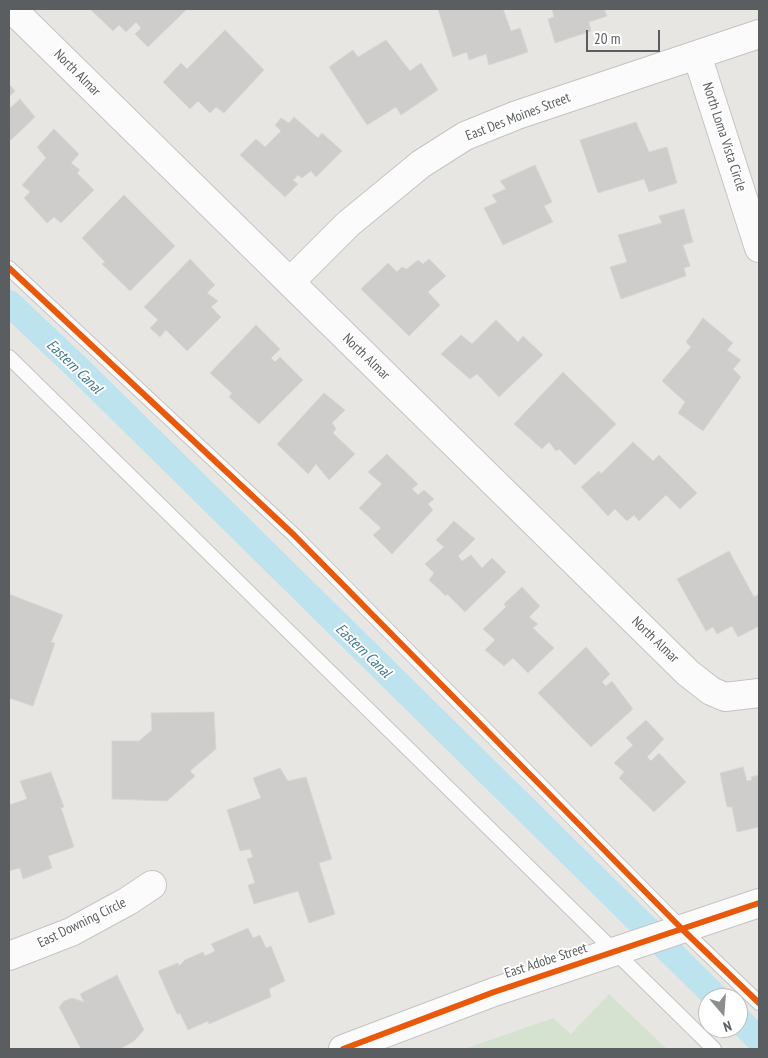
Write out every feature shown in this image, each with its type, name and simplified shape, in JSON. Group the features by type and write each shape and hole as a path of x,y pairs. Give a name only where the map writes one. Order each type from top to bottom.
{"street":[{"name":"North Almar","path":"12,9 688,672 711,691 725,697 759,693"},
{"name":"East Des Moines Street","path":"290,282 348,224 421,164 465,136 517,115 759,34"},
{"name":"North Loma Vista Circle","path":"697,55 759,248"},
{"name":"East Downing Circle","path":"9,956 71,932 128,901 152,885"},
{"name":"East Adobe Street","path":"343,1049 494,992 759,903"}],"lane":[{"path":"9,268 294,535 682,929 759,1003"},
{"path":"9,357 714,1049"}],"green space":[{"path":"609,994 667,1049 464,1049 553,1018 571,1034"}],"building":[{"path":"90,9 187,9 148,47 135,34 141,28 136,22 126,32 119,25 113,31"},
{"path":"438,9 503,9 511,31 520,28 528,52 489,65 486,54 469,60 467,52 453,57"},
{"path":"552,9 604,9 607,16 589,22 591,31 555,43 548,19 554,17"},
{"path":"225,30 264,70 224,113 216,107 210,113 198,101 190,109 163,82 181,63 187,69"},
{"path":"386,40 410,71 421,63 438,90 401,115 396,107 367,125 329,67 353,50 358,57"},
{"path":"9,84 15,91 9,97"},
{"path":"20,99 35,117 11,140 9,137 9,109"},
{"path":"294,117 318,138 322,133 342,151 316,177 311,171 302,178 298,175 293,180 298,184 285,197 240,155 256,139 265,147 281,131 275,125 281,118 289,123"},
{"path":"636,122 649,152 667,147 677,183 649,192 644,179 598,193 580,140"},
{"path":"54,129 79,154 71,163 80,170 77,173 94,190 61,223 54,217 47,223 24,198 30,192 22,185 46,158 37,147"},
{"path":"535,165 552,202 544,206 553,222 503,245 484,208 497,202 492,195 506,189 500,181"},
{"path":"124,195 175,246 130,291 102,264 105,262 82,238"},
{"path":"684,209 693,242 683,245 690,266 684,268 686,276 621,299 610,267 627,262 618,235 662,223 659,216"},
{"path":"190,259 215,285 207,293 218,301 211,307 221,317 187,351 166,330 160,337 150,328 158,320 144,307"},
{"path":"429,259 446,276 428,292 440,305 409,336 361,289 388,263 397,272 402,267 407,269 418,260 423,264"},
{"path":"703,318 733,343 727,350 741,360 733,369 741,377 703,431 678,413 685,402 662,381 691,347 686,342"},
{"path":"496,320 518,342 523,336 543,355 499,397 477,374 470,379 441,354 461,335 472,344"},
{"path":"256,325 280,349 271,358 275,362 280,357 303,380 259,424 229,397 232,393 210,373"},
{"path":"563,372 616,424 575,465 559,449 556,451 549,442 542,449 514,424"},
{"path":"324,393 345,410 332,423 336,429 333,433 355,454 329,480 316,464 308,474 277,444"},
{"path":"633,442 653,461 659,455 697,493 680,509 666,495 639,521 634,515 627,521 615,509 608,516 581,487 599,471 601,474"},
{"path":"387,454 418,484 412,489 418,495 424,490 434,499 428,504 433,510 392,554 373,535 381,528 359,508 382,484 368,472"},
{"path":"454,521 475,539 458,556 462,561 471,555 482,568 492,558 506,572 465,612 429,580 434,573 425,564 444,547 436,540"},
{"path":"729,551 754,597 759,594 759,626 738,637 732,626 717,634 713,627 706,631 677,579"},
{"path":"522,587 540,606 529,617 538,624 533,628 554,648 528,673 513,658 504,666 485,650 495,640 483,629 506,607 504,604"},
{"path":"9,594 63,615 51,642 55,643 33,706 9,698"},
{"path":"586,647 610,674 602,682 606,686 612,681 633,709 591,747 538,693"},
{"path":"214,712 216,749 190,771 195,776 167,801 112,799 112,741 139,741 152,730 151,713"},
{"path":"646,720 664,739 647,757 651,761 659,753 686,782 654,812 619,778 624,772 614,763 633,745 626,738"},
{"path":"743,767 747,781 752,780 751,777 759,775 759,827 737,832 732,807 727,807 720,773"},
{"path":"280,768 288,781 306,777 332,859 319,863 335,914 309,923 298,891 254,904 248,885 255,883 247,859 253,857 250,849 240,851 227,810 261,798 253,778"},
{"path":"51,772 64,807 61,808 74,847 48,856 52,868 23,879 20,868 9,871 9,805 27,799 20,781"},
{"path":"248,928 253,938 260,935 266,948 271,946 285,981 269,989 271,997 209,1024 208,1021 188,1030 180,1013 177,1014 158,971 178,963 179,966 185,960 203,952 205,956 215,951 211,944"},
{"path":"117,975 144,1030 134,1041 120,1049 81,1049 59,1007 64,1001 72,998 84,1002 80,994"}],"waterway":[{"name":"Eastern Canal","path":"9,303 80,370 707,988"},
{"name":"Eastern Canal","path":"748,1029 759,1040"}],"cycle path":[{"path":"9,268 294,535 682,929 759,1003"},
{"path":"343,1049 494,992 759,903"}]}
